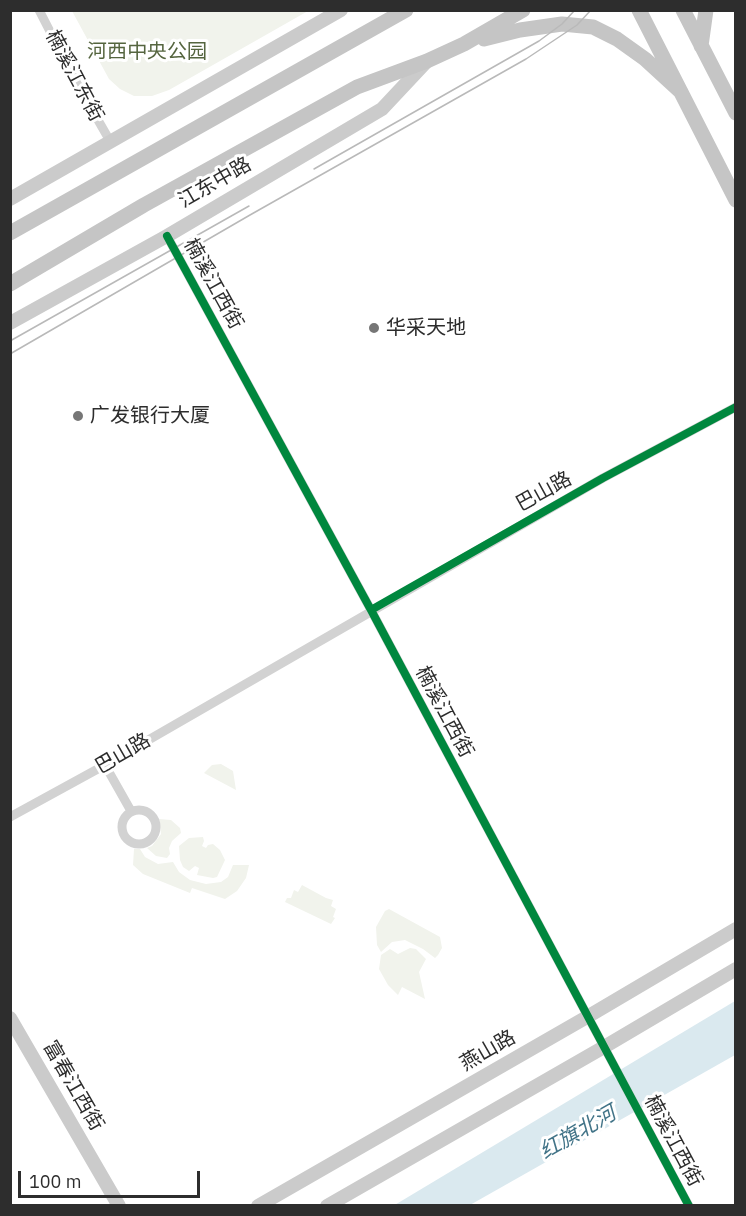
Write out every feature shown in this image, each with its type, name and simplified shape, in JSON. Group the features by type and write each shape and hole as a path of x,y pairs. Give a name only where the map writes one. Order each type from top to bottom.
{"main road":[{"path":"10,233 406,10"},
{"name":"江东中路","path":"10,284 357,87 427,61 464,44 523,10"},
{"path":"639,10 735,200"},
{"path":"683,10 735,113"},
{"path":"701,46 706,10"},
{"path":"464,44 520,30 562,24 593,27 617,39 645,59 681,92"}],"street":[{"name":"楠溪江东街","path":"39,10 110,141"},
{"path":"10,199 342,10"},
{"name":"江东中路","path":"10,323 167,236 382,109 427,61"},
{"name":"楠溪江西街","path":"167,236 371,610 689,1206"},
{"name":"巴山路","path":"10,817 105,765 603,478 735,407"},
{"path":"105,765 131,812"},
{"name":"燕山路","path":"258,1206 735,929"},
{"path":"327,1206 735,969"},
{"name":"富春江西街","path":"10,1018 119,1206"}],"green space":[{"name":"河西中央公园","path":"72,11 308,11 169,90 152,96 134,96 120,89 109,79"},
{"path":"221,764 233,771 236,790 204,773 212,765"},
{"path":"159,819 171,820 180,828 181,833 172,841 167,858 156,856 147,848 152,846 161,834"},
{"path":"203,837 202,846 206,848 213,844 220,850 225,860 217,877 197,875 199,868 195,866 189,871 183,867 180,860 179,846 189,838"},
{"path":"134,849 140,849 145,857 158,864 173,862 179,872 190,880 206,884 221,882 228,877 233,865 249,865 246,878 237,891 225,899 192,888 190,893 143,874 133,865"},
{"path":"302,885 333,900 331,906 336,909 333,917 335,918 331,924 285,902 287,898 291,898 294,890 298,892"},
{"path":"389,909 440,937 442,948 435,958 405,940 392,942 381,952 377,945 376,927 385,911"},
{"path":"410,948 416,949 426,959 419,972 425,999 402,987 398,995 388,985 379,969 381,955 390,949 398,954"}],"water":[{"name":"红旗北河","path":"735,1001 735,1055 470,1205 393,1206"}],"tram line":[{"path":"314,169 539,41 562,24 575,10"},
{"path":"10,354 526,59 577,25 591,10"},
{"path":"10,341 249,206"}],"cycle path":[{"path":"167,236 371,610 689,1206"},
{"path":"371,610 603,478 736,407"}],"place":[{"name":"华采天地","path":"374,328"},
{"name":"广发银行大厦","path":"78,416"}]}
